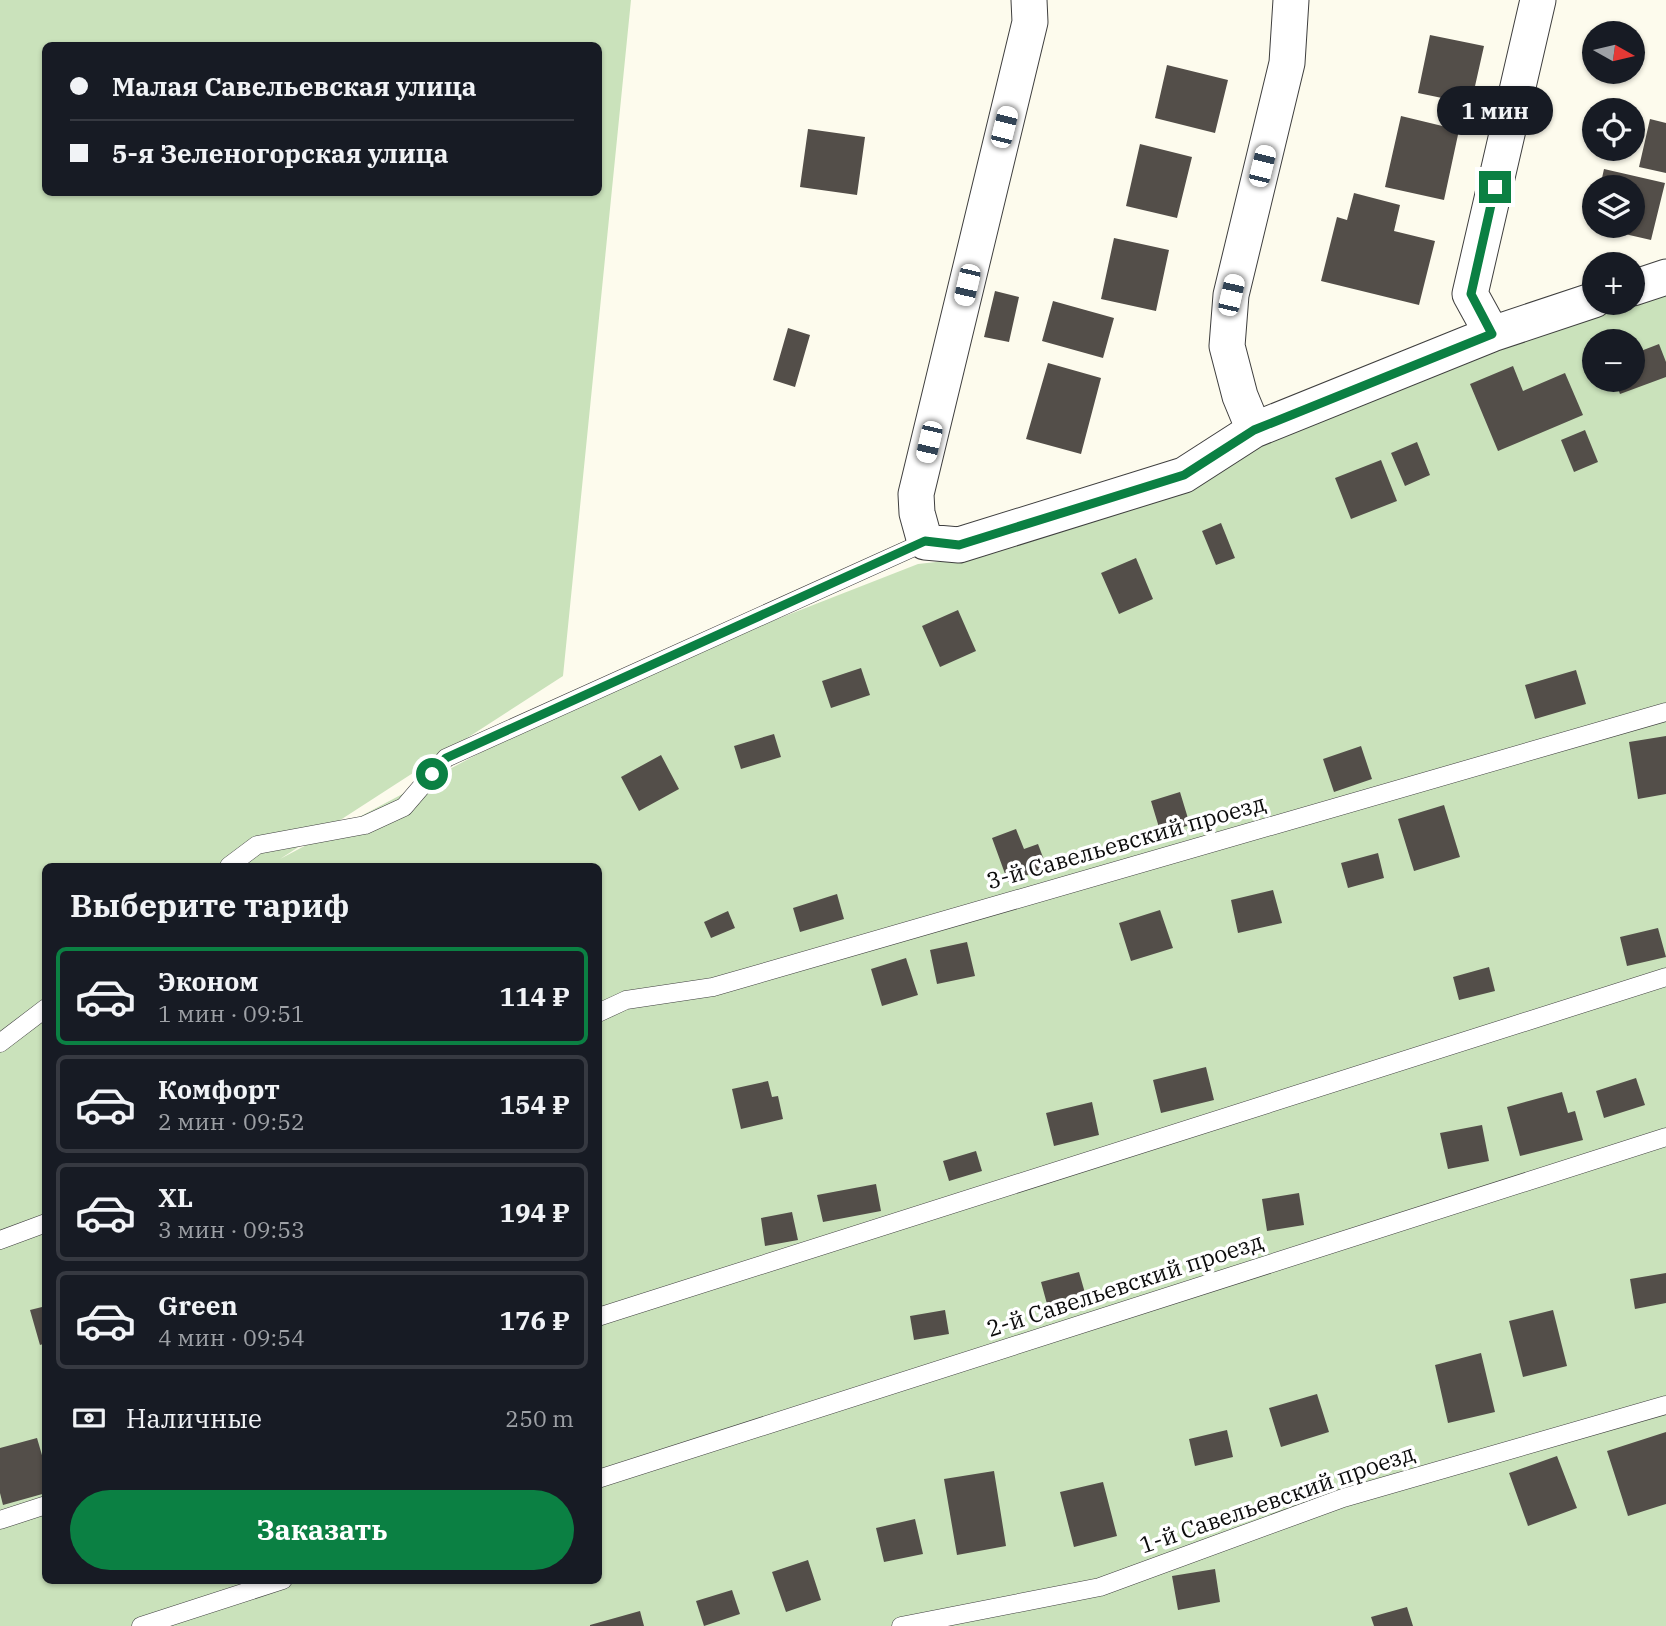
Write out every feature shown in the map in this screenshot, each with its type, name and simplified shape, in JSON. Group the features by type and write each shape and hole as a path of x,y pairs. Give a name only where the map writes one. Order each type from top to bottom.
{"street":[{"path":"1029,0 1030,22 916,494 917,513 925,541 959,545 1184,475 1254,430 1492,334 1582,304"},
{"path":"1254,430 1240,396 1227,346 1231,295 1287,63 1291,0"},
{"path":"1492,334 1471,294 1538,0"},
{"path":"1645,284 1666,277"}],"lane":[{"path":"233,863 257,845 365,825 404,807 446,758 925,541"},
{"name":"3-й Савельевский проезд","path":"602,1011 626,1000 713,987 1666,712"},
{"path":"602,1316 1666,977"},
{"path":"0,1043 42,1011"},
{"name":"2-й Савельевский проезд","path":"602,1478 1666,1137"},
{"path":"0,1240 42,1224"},
{"name":"1-й Савельевский проезд","path":"901,1626 1100,1587 1343,1498 1666,1405"},
{"path":"0,1520 42,1506"},
{"path":"141,1626 271,1584"}],"green space":[{"path":"0,0 631,0 563,676 280,859 608,685 918,564 963,559 1258,436 1476,352 1591,315 1645,315 1645,298 1666,291 1666,1626 0,1626"}],"building":[{"path":"1430,35 1484,46 1471,104 1418,93"},
{"path":"1167,65 1228,80 1215,133 1155,118"},
{"path":"1401,116 1459,130 1444,200 1385,187"},
{"path":"1650,119 1666,123 1666,173 1639,167 1640,161 1645,161 1645,141"},
{"path":"808,129 865,137 857,195 800,187"},
{"path":"1140,144 1192,157 1177,218 1126,206"},
{"path":"1604,169 1630,175 1603,175"},
{"path":"1645,178 1665,183 1651,240 1642,238 1645,238"},
{"path":"1354,193 1400,205 1394,231 1435,241 1419,305 1321,281 1337,217 1347,220"},
{"path":"1114,238 1169,250 1156,311 1101,299"},
{"path":"995,291 1019,297 1009,342 984,337"},
{"path":"1053,301 1114,318 1103,358 1042,341"},
{"path":"788,328 810,335 795,387 773,380"},
{"path":"1659,344 1666,362 1666,377 1645,385 1645,349"},
{"path":"1048,363 1101,378 1081,454 1026,439"},
{"path":"1513,366 1523,391 1565,373 1583,415 1498,451 1470,384"},
{"path":"1585,430 1598,462 1574,472 1561,440"},
{"path":"1417,442 1430,475 1405,486 1391,453"},
{"path":"1381,460 1397,501 1351,519 1335,478"},
{"path":"1221,523 1235,558 1216,565 1202,531"},
{"path":"1136,558 1153,599 1119,614 1101,573"},
{"path":"958,610 976,651 940,667 922,626"},
{"path":"861,668 870,695 831,708 822,681"},
{"path":"1576,670 1586,704 1535,719 1525,685"},
{"path":"774,734 781,757 741,769 734,746"},
{"path":"1666,736 1666,794 1638,799 1629,742"},
{"path":"1361,746 1372,779 1334,792 1323,759"},
{"path":"661,755 679,789 639,811 621,777"},
{"path":"1180,792 1190,825 1161,834 1151,801"},
{"path":"1444,805 1460,857 1414,871 1398,819"},
{"path":"1016,829 1024,849 1038,844 1047,868 1008,882 992,838"},
{"path":"1378,853 1384,878 1348,888 1341,863"},
{"path":"1273,890 1282,923 1238,933 1231,900"},
{"path":"837,894 844,919 800,932 793,908"},
{"path":"1160,910 1173,948 1131,961 1119,923"},
{"path":"728,911 735,928 711,938 704,922"},
{"path":"1658,928 1666,957 1627,966 1620,937"},
{"path":"967,942 975,976 937,984 930,950"},
{"path":"906,958 918,995 882,1006 871,969"},
{"path":"1489,967 1495,991 1459,1000 1453,977"},
{"path":"1206,1067 1214,1100 1161,1113 1153,1080"},
{"path":"1636,1078 1645,1105 1604,1118 1596,1091"},
{"path":"768,1081 772,1097 778,1096 783,1119 741,1129 732,1089"},
{"path":"1562,1092 1568,1113 1575,1111 1583,1140 1520,1156 1507,1107"},
{"path":"1092,1102 1099,1135 1054,1146 1046,1113"},
{"path":"1482,1125 1489,1161 1448,1169 1440,1133"},
{"path":"976,1151 982,1171 949,1181 943,1161"},
{"path":"876,1184 881,1211 823,1222 817,1195"},
{"path":"1299,1193 1304,1225 1267,1231 1262,1199"},
{"path":"792,1212 798,1240 765,1246 761,1218"},
{"path":"1079,1272 1085,1293 1047,1304 1041,1282"},
{"path":"1666,1273 1666,1303 1635,1309 1630,1279"},
{"path":"42,1307 40,1345 30,1310"},
{"path":"945,1310 949,1334 914,1340 910,1316"},
{"path":"1553,1310 1567,1366 1523,1377 1509,1321"},
{"path":"1481,1353 1495,1412 1448,1423 1435,1365"},
{"path":"1317,1394 1329,1432 1281,1447 1269,1408"},
{"path":"1227,1430 1233,1457 1195,1466 1189,1439"},
{"path":"1666,1432 1666,1504 1628,1516 1607,1451"},
{"path":"37,1438 42,1455 42,1494 3,1505 0,1493 0,1448"},
{"path":"1557,1456 1577,1508 1528,1526 1509,1473"},
{"path":"994,1471 1006,1546 957,1555 944,1479"},
{"path":"1103,1482 1117,1536 1074,1547 1060,1492"},
{"path":"915,1519 923,1554 884,1562 876,1528"},
{"path":"808,1560 821,1600 786,1612 772,1572"},
{"path":"1215,1569 1220,1602 1178,1610 1172,1576"},
{"path":"732,1590 740,1614 704,1626 696,1601"},
{"path":"1407,1607 1413,1626 1374,1626 1371,1617"},
{"path":"640,1611 644,1626 590,1626 590,1625"}],"route":[{"path":"432,774 446,758 925,541 959,545 1184,475 1254,430 1492,334 1471,294 1495,187"}]}
